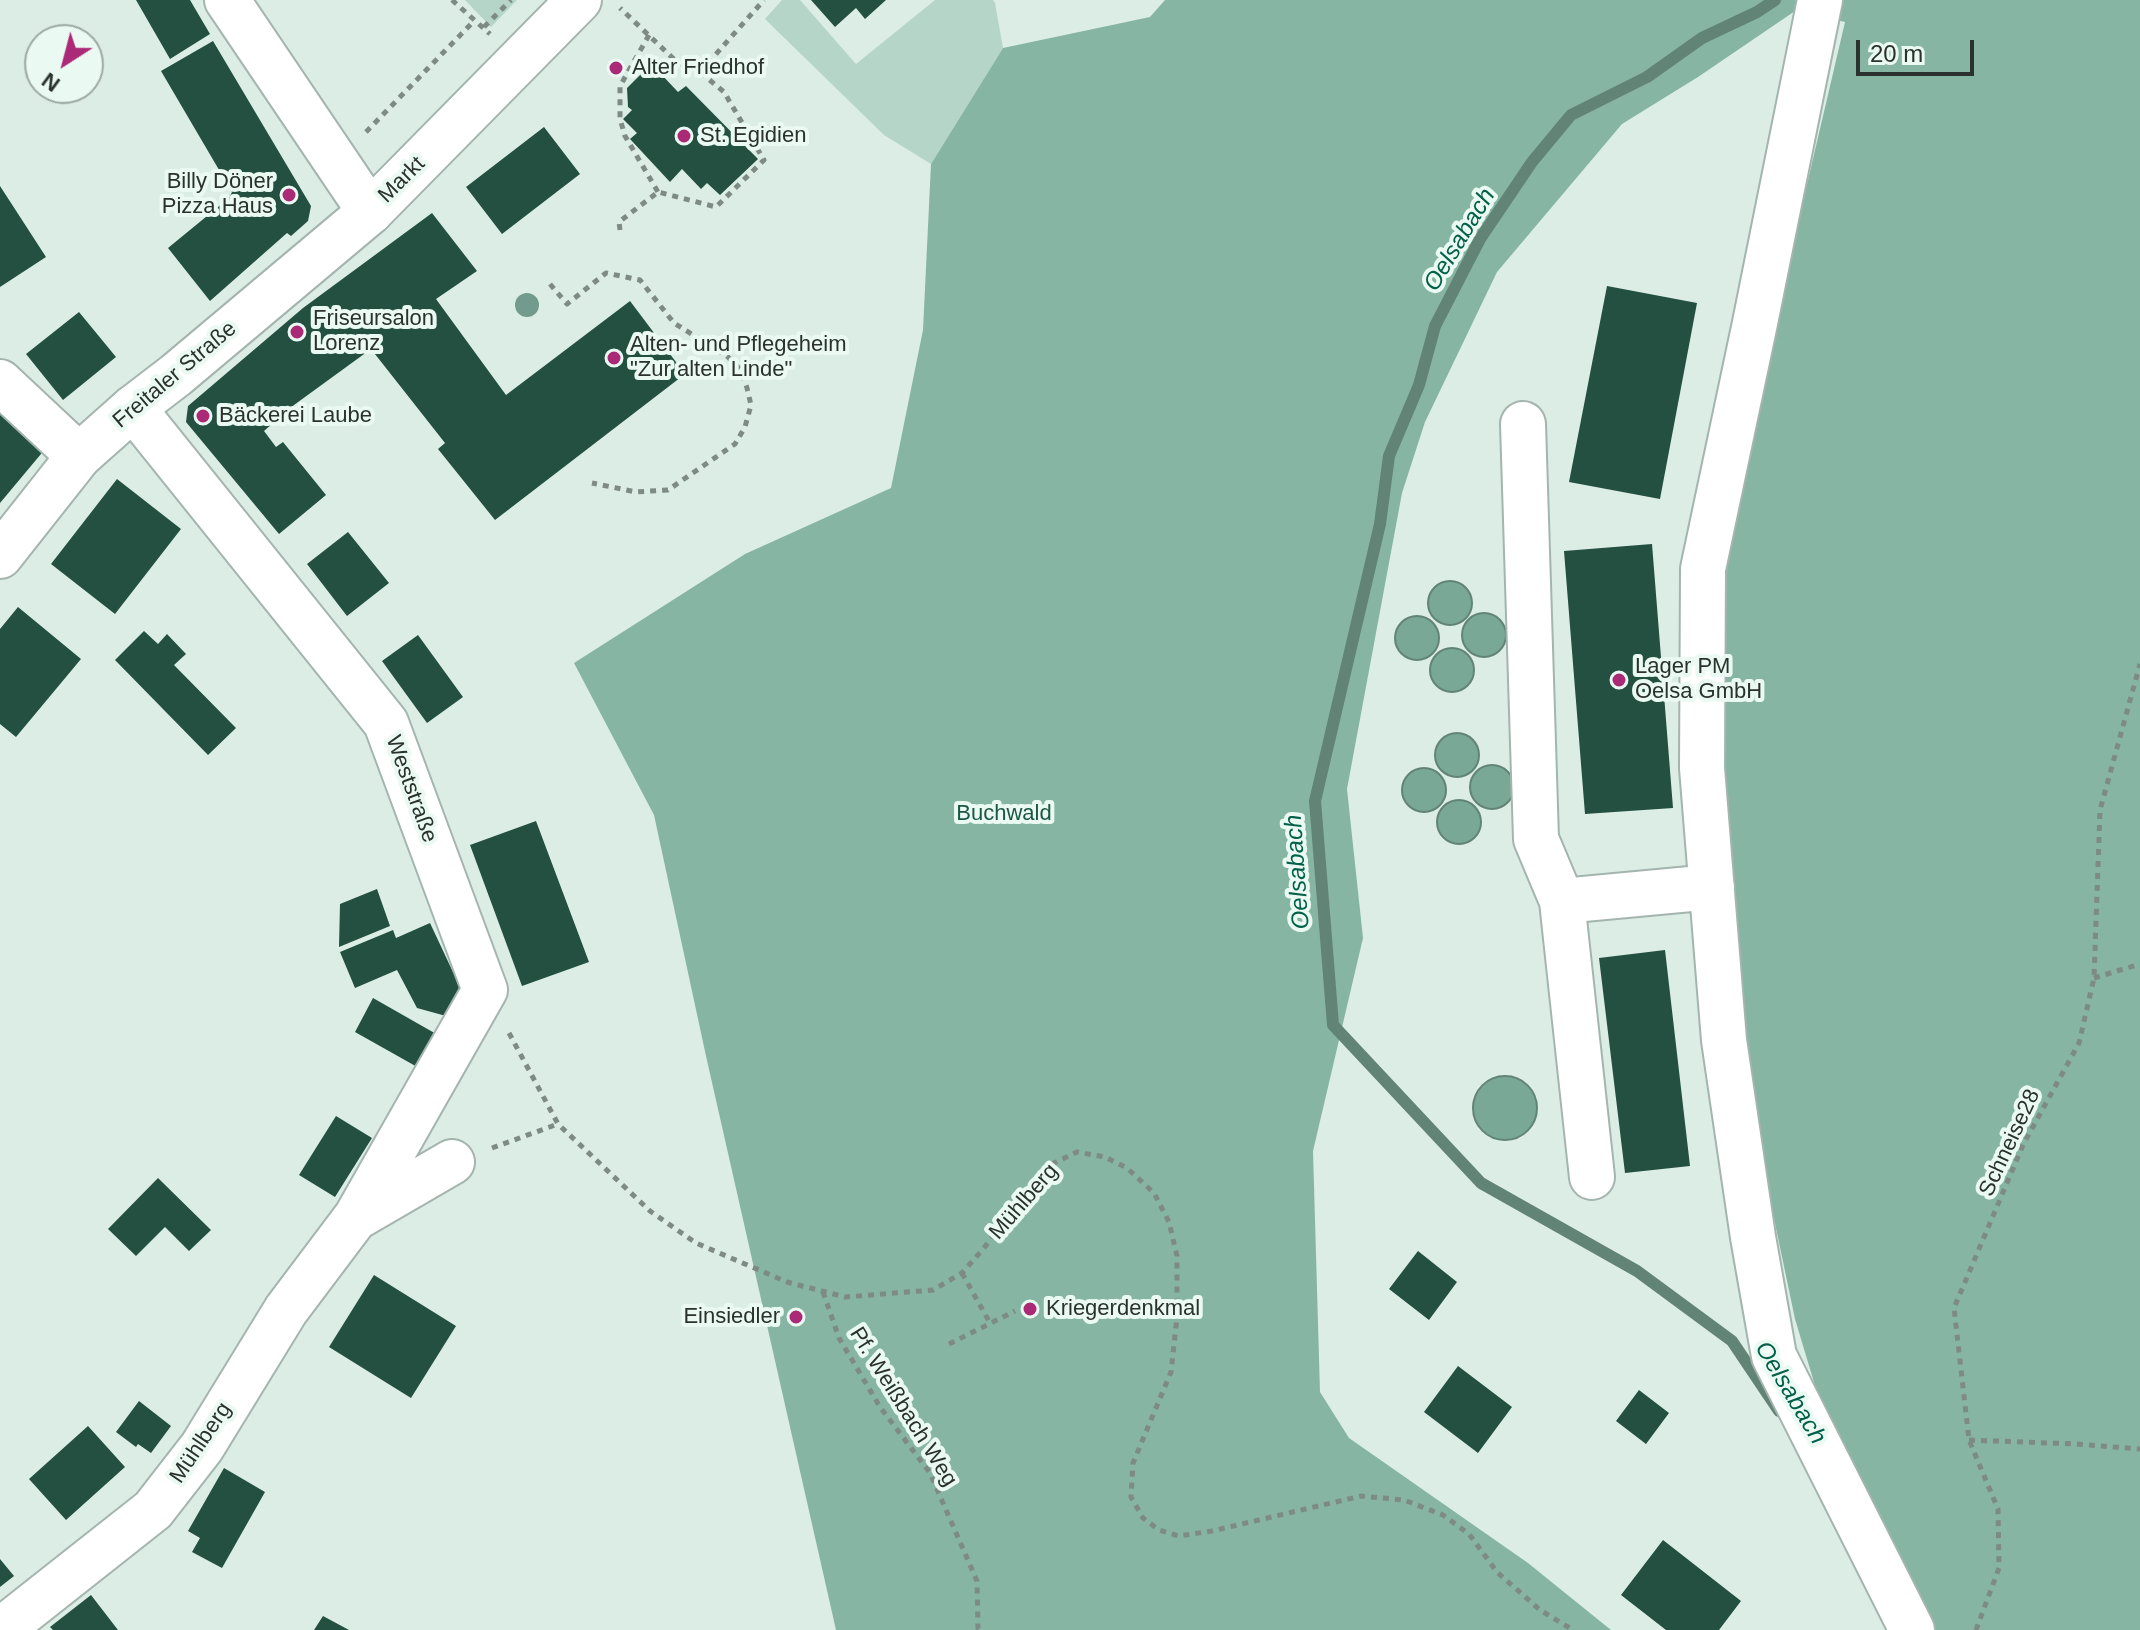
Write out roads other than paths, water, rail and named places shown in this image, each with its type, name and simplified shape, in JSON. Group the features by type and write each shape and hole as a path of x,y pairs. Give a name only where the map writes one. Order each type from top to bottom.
{"street":[{"name":"Markt","path":"227,0 370,212 579,0"},
{"path":"1818,6 1759,307 1703,569 1702,768 1726,1055 1774,1356 1912,1630"},
{"name":"Freitaler Straße","path":"0,556 79,456 370,212"},
{"path":"0,382 79,456"},
{"name":"Weststraße","path":"133,408 386,723 485,990 356,1217"},
{"path":"1523,424 1536,839 1562,901 1592,1177"},
{"path":"1562,901 1712,887"},
{"path":"356,1217 452,1162"},
{"name":"Mühlberg","path":"1,1630 153,1510 202,1447 286,1310 356,1217"}],"waterway":[{"name":"Oelsabach","path":"1775,0 1702,38 1647,77 1571,115 1532,162 1480,239 1435,326 1419,385 1389,456 1380,524 1315,801 1333,1025 1481,1183 1637,1271 1732,1341 1779,1411"}],"place":[{"name":"Alter Friedhof","path":"616,68"},
{"name":"St. Egidien","path":"684,136"},
{"name":"Billy Döner Pizza Haus","path":"289,195"},
{"name":"Friseursalon Lorenz","path":"297,332"},
{"name":"Alten- und Pflegeheim \"Zur alten Linde\"","path":"614,358"},
{"name":"Bäckerei Laube","path":"203,416"},
{"name":"Lager PM Oelsa GmbH","path":"1619,680"},
{"name":"Kriegerdenkmal","path":"1030,1309"},
{"name":"Einsiedler","path":"796,1317"}],"park label":[{"name":"Buchwald","path":"1004,814"}]}
